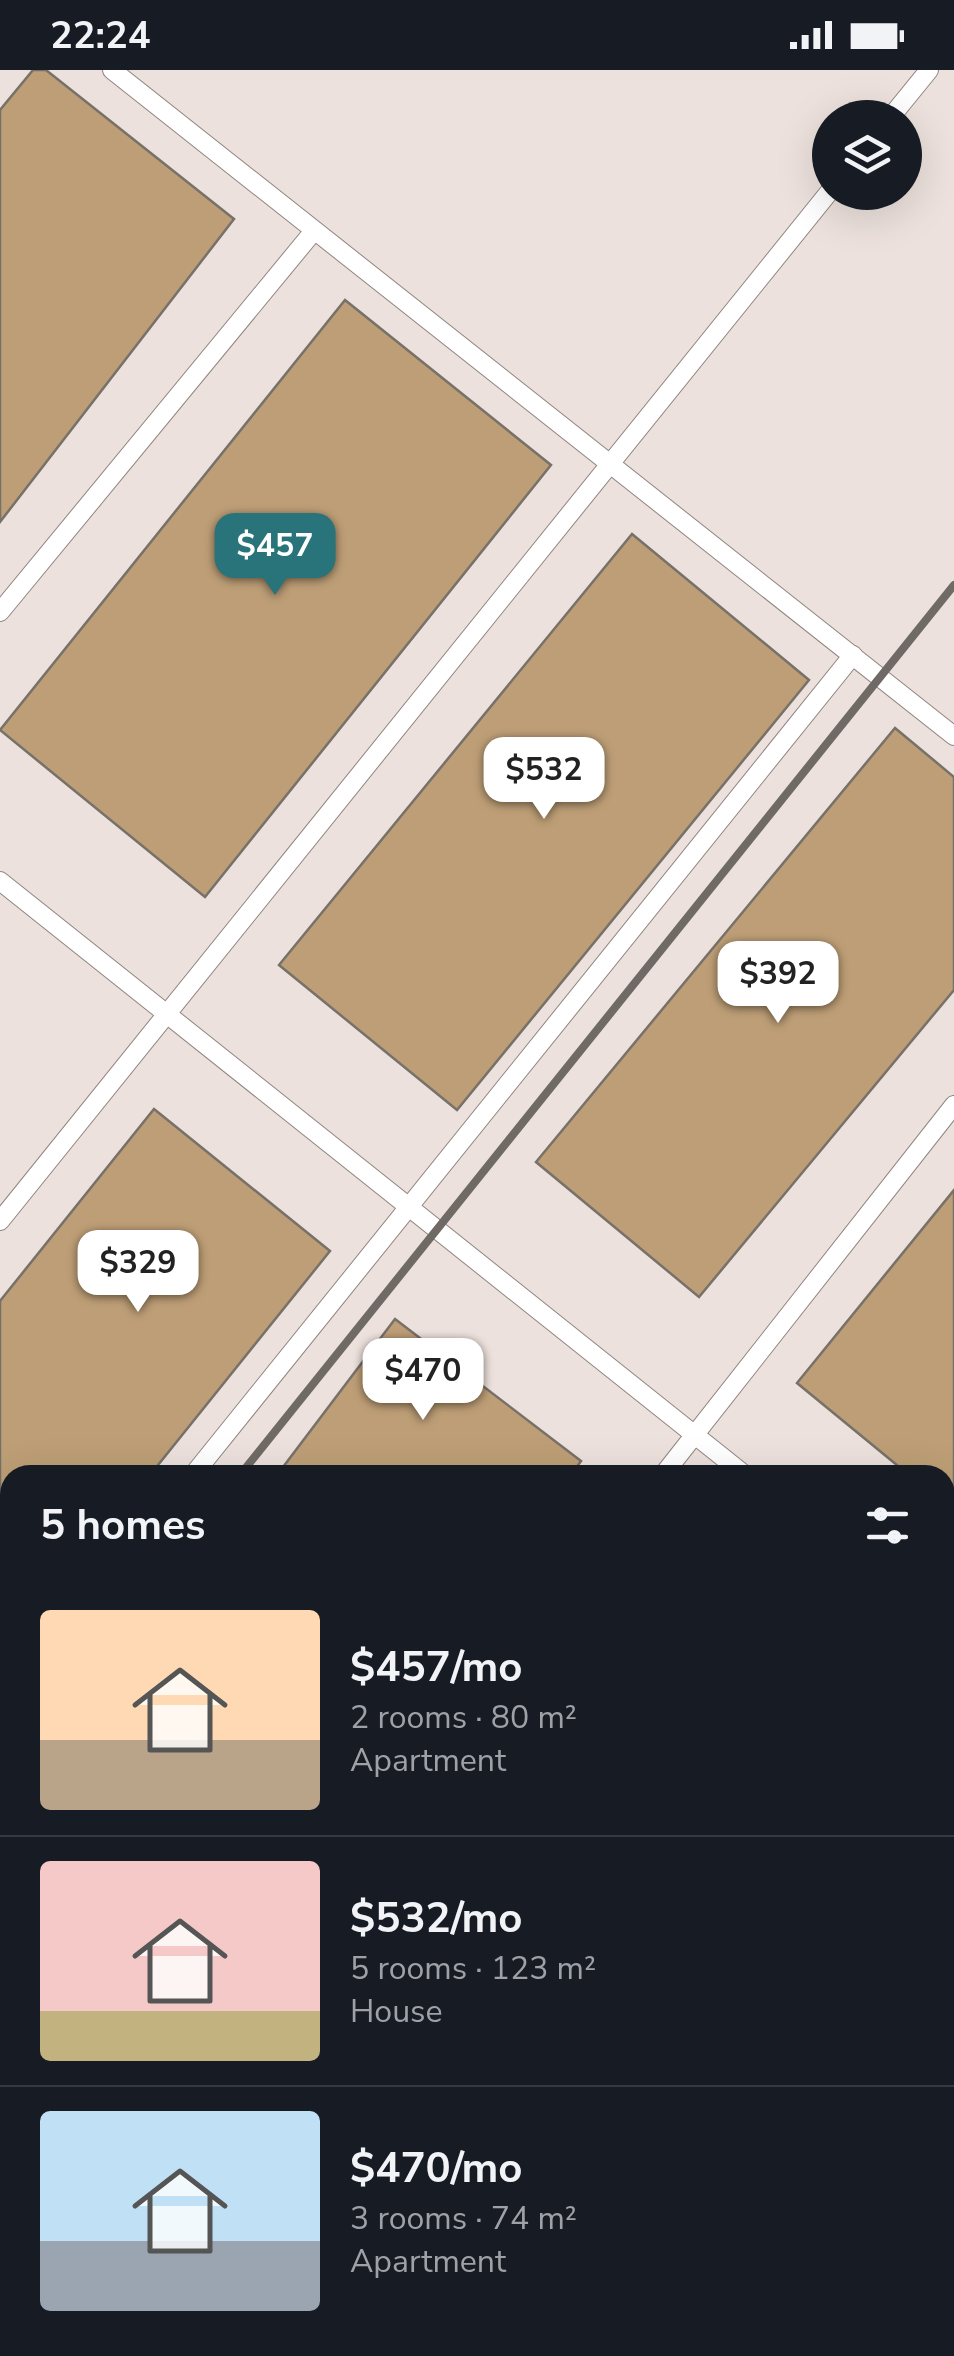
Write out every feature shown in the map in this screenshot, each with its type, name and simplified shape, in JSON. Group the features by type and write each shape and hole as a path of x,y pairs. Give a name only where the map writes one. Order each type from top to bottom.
{"lane":[{"path":"112,70 954,736"},
{"path":"905,100 929,70"},
{"path":"0,1221 814,210"},
{"path":"0,612 314,232"},
{"path":"201,1465 853,655"},
{"path":"0,880 732,1465"},
{"path":"671,1465 954,1104"}],"building":[{"path":"33,70 46,70 234,219 0,522 0,110"},
{"path":"345,300 551,465 205,897 0,730"},
{"path":"632,534 809,680 457,1110 279,965"},
{"path":"895,728 954,777 954,990 699,1297 536,1162"},
{"path":"154,1109 330,1251 158,1465 0,1465 0,1301"},
{"path":"954,1190 954,1465 897,1465 797,1383"},
{"path":"395,1319 581,1461 578,1465 285,1465"}],"railway":[{"path":"248,1465 954,585"}]}
